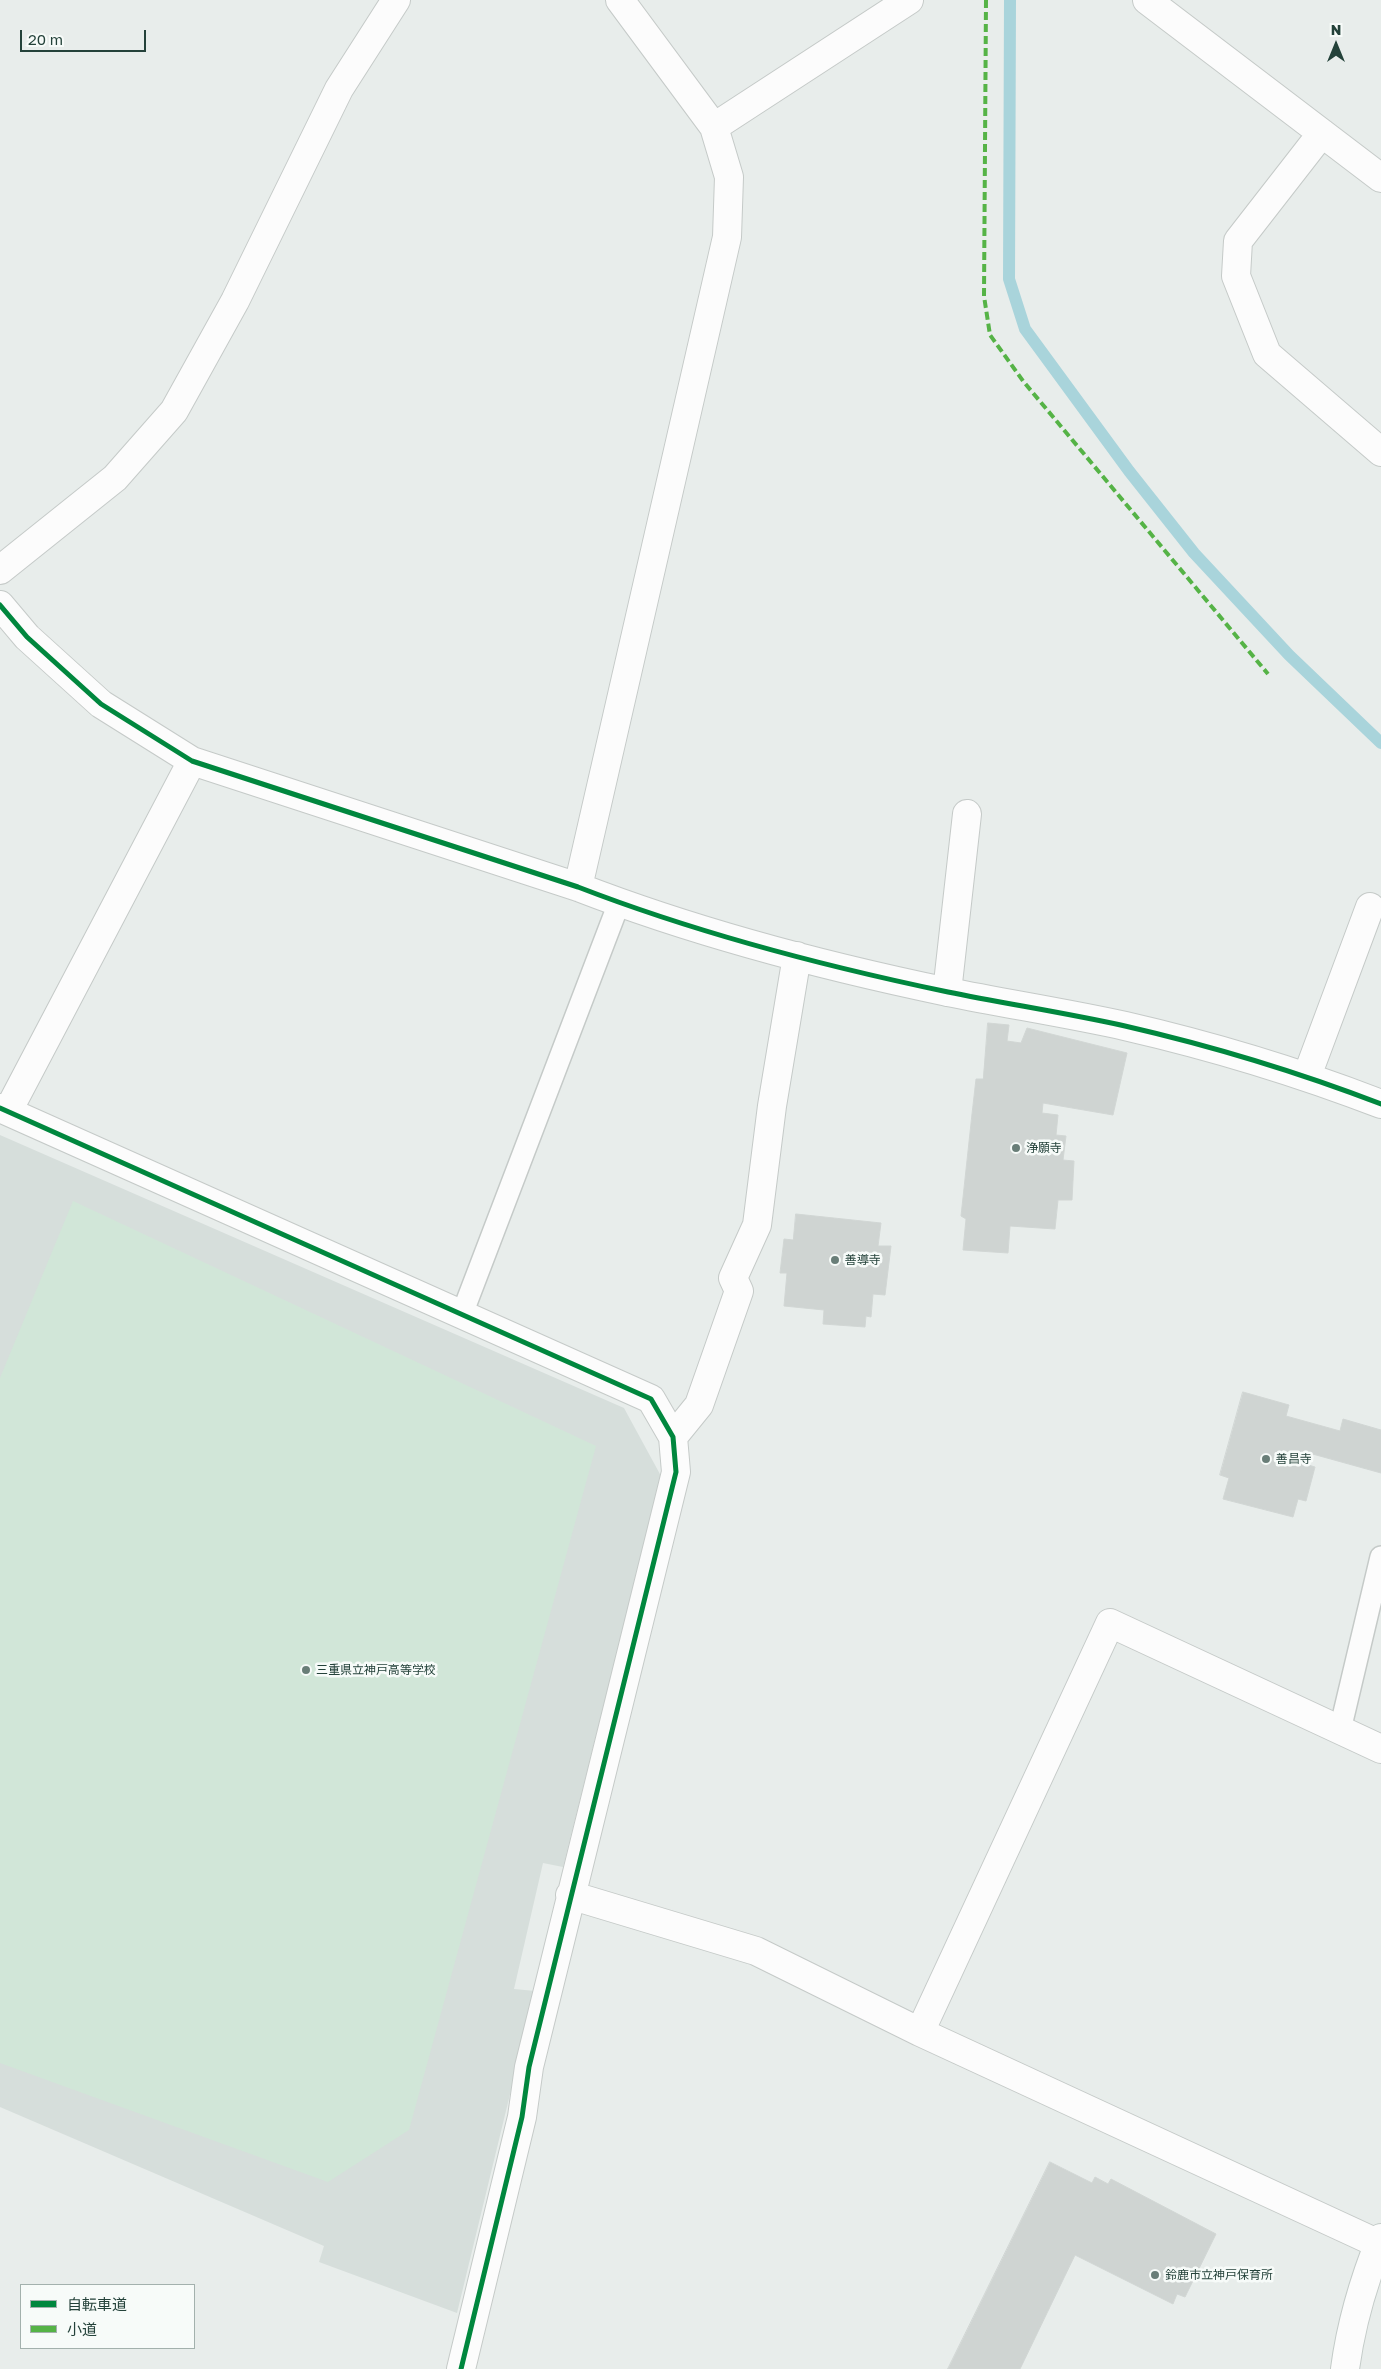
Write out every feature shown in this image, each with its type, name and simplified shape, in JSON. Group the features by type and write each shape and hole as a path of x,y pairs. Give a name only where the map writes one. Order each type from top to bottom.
{"street":[{"path":"0,570 115,478 174,412 235,301 339,90 396,0"},
{"path":"578,887 727,237 729,177 714,127 620,0"},
{"path":"714,127 909,0"},
{"path":"1147,0 1381,178"},
{"path":"1322,133 1238,241 1236,276 1267,354 1381,452"},
{"path":"0,605 27,637 101,704 192,761 578,887 620,903 798,956 947,992 1125,1026 1307,1076 1381,1104"},
{"path":"192,761 4,1109 651,1399 673,1437 676,1472 570,1895 529,2067 522,2117 461,2369"},
{"path":"947,992 968,814"},
{"path":"1307,1076 1370,907"},
{"path":"673,1437 699,1404 740,1291 733,1278 757,1226 772,1106 798,956"},
{"path":"920,2032 1110,1623 1381,1750"},
{"path":"570,1895 756,1951 920,2032 1380,2243 1360,2297 1348,2347 1345,2369"}],"lane":[{"path":"462,1314 620,903"},
{"path":"1340,1730 1380,1563"}],"shaded area":[{"name":"三重県立神戸高等学校","path":"0,1135 624,1408 661,1476 563,1867 543,1863 514,1989 535,1991 457,2313 319,2262 324,2246 0,2107"}],"green space":[{"name":"三重県立神戸高等学校","path":"73,1201 596,1446 409,2130 328,2182 0,2063 0,1378"}],"building":[{"name":"浄願寺","path":"988,1023 1009,1025 1007,1041 1021,1043 1027,1028 1127,1053 1113,1115 1043,1103 1042,1113 1058,1115 1056,1135 1066,1136 1063,1160 1074,1161 1072,1200 1058,1200 1055,1229 1010,1226 1008,1253 963,1250 966,1219 961,1216 972,1114 976,1079 983,1079"},
{"name":"善導寺","path":"796,1214 881,1223 878,1246 891,1246 885,1295 873,1294 871,1317 866,1316 865,1327 823,1324 824,1310 784,1306 787,1273 780,1273 784,1239 793,1240"},
{"name":"善昌寺","path":"1243,1392 1289,1405 1286,1416 1340,1431 1343,1419 1381,1430 1381,1473 1309,1453 1305,1464 1315,1467 1306,1501 1298,1499 1293,1517 1223,1499 1229,1478 1220,1475"},
{"name":"鈴鹿市立神戸保育所","path":"1050,2162 1092,2183 1095,2177 1108,2184 1111,2179 1216,2234 1185,2297 1177,2294 1173,2304 1075,2255 1020,2369 948,2369"}],"waterway":[{"path":"1010,0 1009,279 1025,329 1129,471 1194,553 1289,655 1381,743"}],"marked path":[{"path":"986,0 984,296 990,335 1023,381 1268,674"}],"cycle path":[{"path":"0,605 27,637 101,704 192,761 578,887 714,934 901,982 1103,1021 1158,1034 1286,1071 1381,1104"},
{"path":"0,1108 651,1399 673,1437 676,1472 529,2067 522,2117 461,2369"}],"place":[{"name":"浄願寺","path":"1016,1148"},
{"name":"善導寺","path":"835,1260"},
{"name":"善昌寺","path":"1266,1459"},
{"name":"三重県立神戸高等学校","path":"306,1670"},
{"name":"鈴鹿市立神戸保育所","path":"1155,2275"}]}
